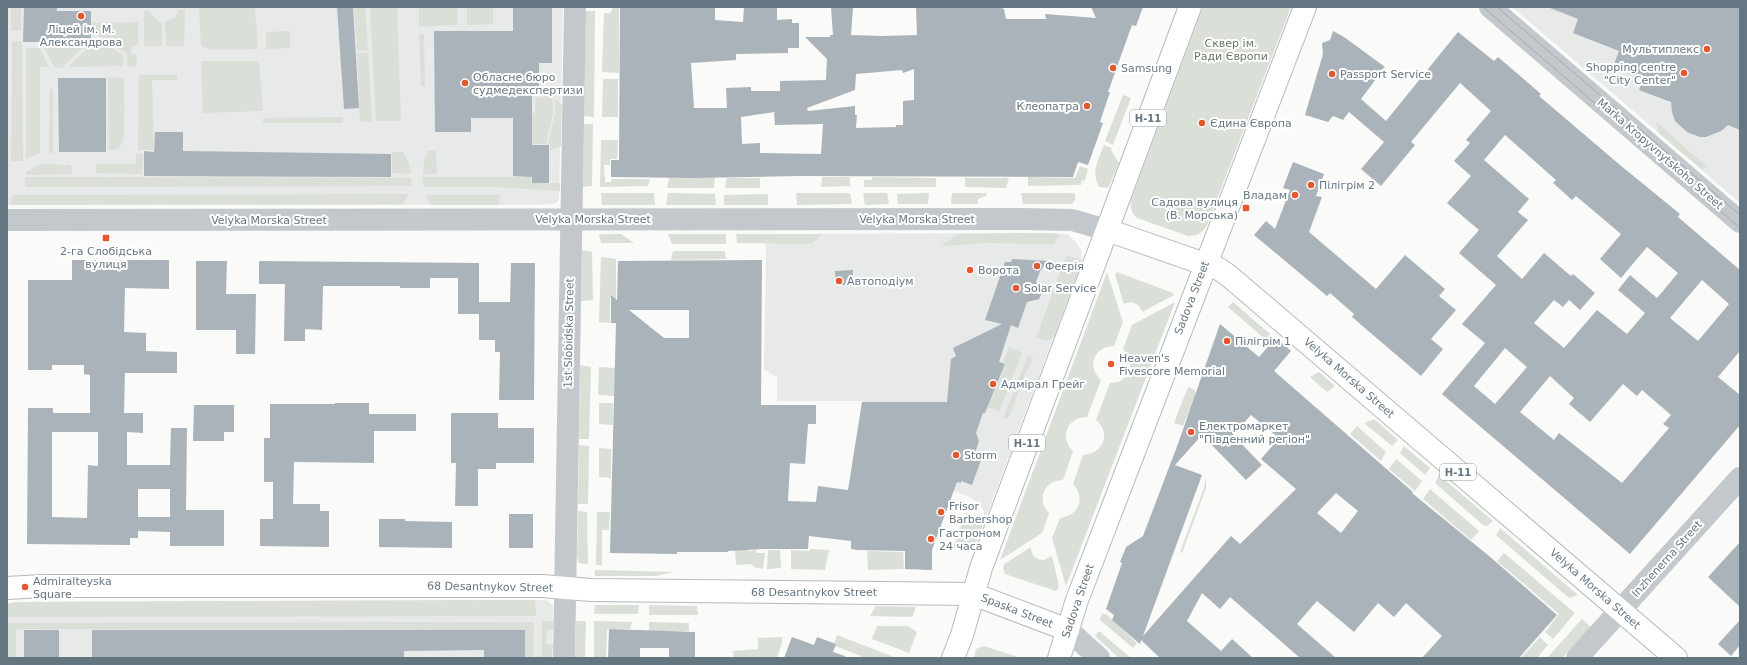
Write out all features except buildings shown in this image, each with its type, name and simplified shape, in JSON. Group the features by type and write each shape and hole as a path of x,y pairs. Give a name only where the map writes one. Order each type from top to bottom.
{"main road":[{"name":"Н-11","path":"953,658 962,635 981,568 1190,7"},
{"name":"Sadova Street","path":"1059,658 1077,600 1305,7"},
{"name":"Velyka Morska Street","path":"1107,230 1219,269 1245,289 1676,658"},
{"name":"68 Desantnykov Street","path":"7,588 43,586 542,586 591,590 973,594"},
{"name":"Spaska Street","path":"973,594 1068,630"}],"street":[{"name":"1st Slobidska Street","path":"564,658 575,7"},
{"name":"Marka Kropyvnytskoho Street","path":"1490,7 1740,222"},
{"name":"Velyka Morska Street","path":"7,220 1022,219 1072,220 1107,230"},
{"name":"Inzhenerna Street","path":"1577,658 1740,478"},
{"name":"Spaska Street","path":"1068,630 1099,658"}],"shaded area":[{"path":"7,7 563,7 559,200 556,203 533,205 7,205"},
{"name":"Shopping centre \"City Center\"","path":"1512,7 1740,7 1740,203 1659,133"},
{"path":"765,234 1067,234 1076,242 1081,250 1082,262 983,525 984,512 981,505 970,497 921,479 853,464 862,401 777,401 777,377 764,370"},
{"path":"548,601 553,606 552,658 7,658 7,604 16,602"}],"green space":[{"path":"11,7 21,7 21,31 11,31"},
{"path":"199,7 255,7 258,49 211,50 201,46"},
{"path":"354,7 365,7 368,50 357,51"},
{"path":"370,7 397,7 401,121 376,121"},
{"path":"419,7 458,7 457,25 419,27"},
{"path":"467,7 493,7 493,24 467,25"},
{"path":"614,7 619,7 619,73 602,72 604,13 610,13"},
{"name":"Сквер ім. Ради Європи","path":"1203,7 1291,7 1207,225 1199,234 1188,236 1137,218 1132,212 1131,200"},
{"path":"178,10 185,10 184,46 166,46 165,22 175,18"},
{"path":"144,11 150,11 154,18 162,23 162,46 144,46"},
{"path":"586,11 595,11 594,117 584,116"},
{"path":"138,22 138,45 132,46 131,54 137,55 136,67 127,66 127,54 92,31 92,23"},
{"path":"290,31 290,48 266,49 266,32"},
{"path":"419,34 424,34 425,86 421,86"},
{"path":"95,37 124,56 123,66 68,67 94,42"},
{"path":"12,41 22,41 23,161 11,161"},
{"path":"44,47 83,47 62,68 54,67"},
{"path":"26,48 40,48 49,67 40,67 40,153 26,159"},
{"path":"357,53 368,53 372,121 360,122"},
{"path":"201,61 259,61 263,111 203,113"},
{"path":"139,75 177,75 177,80 152,80 154,150 138,150"},
{"path":"108,77 124,78 123,138 120,147 113,150 109,150"},
{"path":"603,79 618,79 618,117 602,117"},
{"path":"550,86 552,86 553,114 546,144 532,144 532,113 535,113 535,98 543,97"},
{"path":"50,89 53,89 53,153 49,153"},
{"path":"1123,95 1131,98 1113,145 1105,141"},
{"path":"555,99 562,105 561,146 550,150 551,144 548,143 555,114"},
{"path":"343,117 343,123 263,123 263,118"},
{"path":"1656,123 1707,167 1701,169 1659,133"},
{"path":"584,124 593,124 592,186 583,187"},
{"path":"601,140 618,140 617,159 610,159 610,165 604,165 605,182 611,182 612,179 650,179 648,186 600,187"},
{"path":"1104,145 1112,148 1111,150 1119,163 1108,188 1099,187 1095,171"},
{"path":"428,151 436,151 437,174 423,174 424,161"},
{"path":"392,152 403,152 409,163 411,174 392,173"},
{"path":"136,153 143,154 142,174 96,173 96,164 136,164"},
{"path":"40,164 71,165 72,174 26,175 26,172"},
{"path":"1080,166 1088,169 1085,181 1082,180 1081,185 1028,186 1028,177 1075,178"},
{"path":"25,177 411,178 411,186 25,187"},
{"path":"422,177 531,177 531,183 560,183 560,191 495,187 424,187"},
{"path":"715,177 714,188 667,188 669,178"},
{"path":"822,177 850,177 850,186 821,187"},
{"path":"872,177 936,178 936,187 864,187 864,180 872,180"},
{"path":"727,178 760,178 760,188 725,188"},
{"path":"965,178 1009,178 1006,188 965,187"},
{"path":"601,193 654,193 655,205 602,205"},
{"path":"668,193 715,194 716,205 666,205"},
{"path":"796,193 850,193 852,204 797,205"},
{"path":"863,193 887,193 889,204 865,205"},
{"path":"929,193 928,204 898,204 897,194"},
{"path":"952,193 987,193 986,196 978,199 978,204 951,204"},
{"path":"1021,193 1072,193 1075,194 1075,200 1072,204 1023,204"},
{"path":"408,194 403,204 10,205 13,195"},
{"path":"768,194 768,205 724,205 724,195"},
{"path":"426,195 501,195 498,205 431,205"},
{"path":"599,234 621,234 634,243 601,243"},
{"path":"668,234 726,234 726,244 672,244"},
{"path":"736,234 823,234 811,244 737,243"},
{"path":"958,234 1060,234 1054,244 986,243 941,246"},
{"path":"582,250 592,252 593,300 581,301"},
{"path":"673,251 725,251 726,259 671,260"},
{"path":"1066,256 1078,258 1082,262 1054,337 1046,341 1036,338"},
{"path":"601,257 616,259 616,299 610,298 610,323 599,322"},
{"path":"1107,272 1123,322 1114,346 1101,349 1094,358 1094,369 1096,375 1101,380 1087,417 1074,420 1067,429 1066,440 1073,451 1063,480 1051,483 1044,492 1043,502 1049,513 1042,533 1000,560"},
{"path":"1117,272 1173,293 1174,295 1142,312 1139,306 1135,303 1130,302 1124,304 1115,275"},
{"path":"1175,302 1066,586 1052,538 1060,518 1072,514 1076,510 1080,500 1077,489 1073,484 1083,455 1096,451 1103,442 1104,431 1096,420 1110,383 1122,380 1129,371 1130,360 1123,349 1132,325"},
{"path":"1233,302 1271,335 1266,340 1228,307"},
{"path":"1009,347 1022,353 999,412 988,407 1006,364 1003,363"},
{"path":"1028,355 1033,358 1029,369 1027,369 1010,415 1008,418 1003,419"},
{"path":"580,365 591,367 589,439 579,439"},
{"path":"599,367 615,368 615,396 598,395"},
{"path":"1319,372 1335,386 1327,392 1310,377"},
{"path":"1188,387 1195,390 1199,396 1183,426 1174,423"},
{"path":"599,403 613,403 613,425 599,424"},
{"path":"1374,419 1398,440 1392,446 1364,423"},
{"path":"1357,426 1386,452 1381,461 1350,434"},
{"path":"579,445 589,446 588,504 578,504"},
{"path":"1404,446 1430,468 1425,475 1400,453"},
{"path":"599,448 611,449 611,478 599,477"},
{"path":"1396,459 1422,481 1415,491 1389,469"},
{"path":"1439,475 1493,521 1487,526 1483,525 1435,483"},
{"path":"1206,477 1206,488 1182,553 1180,552 1204,488"},
{"path":"1430,489 1479,531 1471,540 1423,499"},
{"path":"578,511 587,512 588,564 579,563 577,557"},
{"path":"597,512 610,512 609,530 602,530 602,565 596,565"},
{"path":"966,513 984,519 983,525 974,548 953,548"},
{"path":"1500,528 1578,595 1569,598 1496,535"},
{"path":"1031,547 1032,553 1036,558 1044,560 1051,556 1053,559 1059,587 1056,591 1005,574 1003,569 1004,564"},
{"path":"810,549 829,550 825,570 791,569 791,550 809,551"},
{"path":"735,550 756,550 757,553 765,553 763,569 754,567 751,564 737,565"},
{"path":"768,550 780,550 781,568 767,569"},
{"path":"867,551 903,552 904,569 868,570"},
{"path":"1504,553 1575,613 1553,639 1545,632 1559,614 1497,561"},
{"path":"595,570 673,572 656,576 595,576"},
{"path":"535,600 536,616 7,617 7,604 16,602"},
{"path":"595,605 639,605 638,614 594,614"},
{"path":"649,605 697,606 698,615 649,615"},
{"path":"876,606 916,607 913,616 909,617 870,616"},
{"path":"1102,613 1107,615 1137,643 1133,648 1100,620"},
{"path":"1582,619 1591,627 1562,658 1547,658"},
{"path":"542,621 553,621 553,630 547,630 546,644 553,645 552,658 542,658"},
{"path":"576,621 586,621 585,658 575,658"},
{"path":"594,621 632,622 630,629 607,629 606,658 594,658"},
{"path":"534,622 533,658 525,658 525,630 25,629 16,630 16,658 8,658 8,623"},
{"path":"649,622 689,623 689,631 649,632"},
{"path":"877,626 908,626 917,632 909,653 872,639"},
{"path":"1099,631 1131,658 1119,658 1095,636"},
{"path":"837,635 897,658 861,658 861,656 835,646 836,644 834,643"},
{"path":"782,637 782,643 777,658 734,658 733,651 758,649 758,638"},
{"path":"1540,637 1548,645 1537,658 1521,658"},
{"path":"984,646 1021,658 974,658 976,649"}],"tram line":[{"path":"1483,7 1740,228"},
{"path":"1497,7 1740,215"}],"place":[{"name":"Ліцей ім. М. Александрова","path":"81,16"},
{"name":"Мультиплекс","path":"1707,49"},
{"name":"Samsung","path":"1113,68"},
{"name":"Shopping centre \"City Center\"","path":"1684,73"},
{"name":"Passport Service","path":"1332,74"},
{"name":"Обласне бюро судмедекспертизи","path":"465,83"},
{"name":"Клеопатра","path":"1087,106"},
{"name":"Єдина Європа","path":"1202,123"},
{"name":"Пілігрім 2","path":"1311,185"},
{"name":"Владам","path":"1295,195"},
{"name":"Садова вулиця (В. Морська)","path":"1246,208"},
{"name":"2-га Слобідська вулиця","path":"106,238"},
{"name":"Феєрія","path":"1037,266"},
{"name":"Ворота","path":"970,270"},
{"name":"Автоподіум","path":"839,281"},
{"name":"Solar Service","path":"1016,288"},
{"name":"Пілігрім 1","path":"1227,341"},
{"name":"Heaven's Fivescore Memorial","path":"1111,364"},
{"name":"Адмірал Грейг","path":"993,384"},
{"name":"Електромаркет \"Південний регіон\"","path":"1191,432"},
{"name":"Storm","path":"956,455"},
{"name":"Frisor Barbershop","path":"941,512"},
{"name":"Гастроном 24 часа","path":"931,539"},
{"name":"Admiralteyska Square","path":"25,587"}]}
